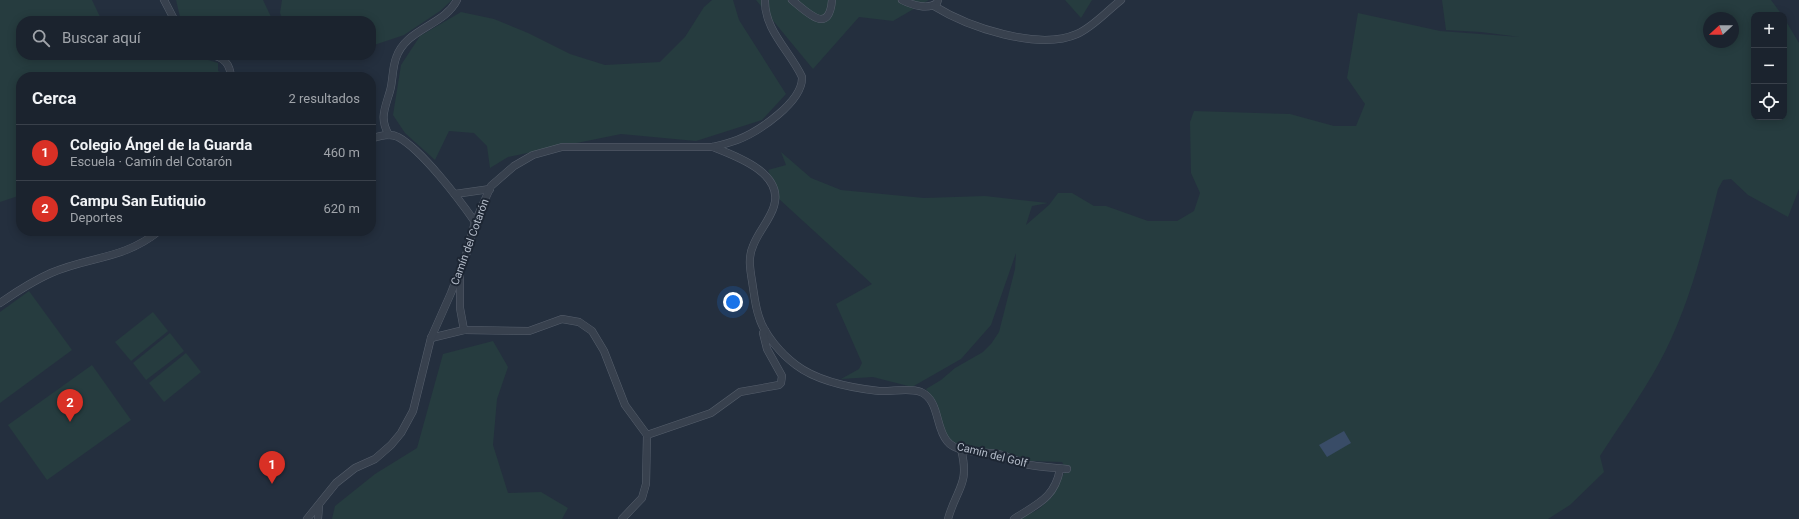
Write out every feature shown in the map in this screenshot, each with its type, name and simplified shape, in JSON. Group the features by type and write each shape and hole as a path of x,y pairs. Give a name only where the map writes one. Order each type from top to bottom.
{"street":[{"path":"164,0 172,16"},
{"path":"388,135 382,118 390,91 396,58 405,44 422,28 444,16 453,7 457,0"},
{"name":"Camín del Cotarón","path":"307,519 320,506 336,483 355,468 375,458 391,446 401,433 413,410 431,338 468,252 476,222 490,189 514,166 533,154 562,147 713,147 736,141 755,132 793,101 802,86 802,77 769,25 765,8 765,0"},
{"path":"792,0 814,17 821,20 825,19 829,15 832,0"},
{"path":"902,0 926,7 936,3 948,14 979,27 1017,36 1057,39 1079,33 1121,0"},
{"path":"224,60 229,72"},
{"path":"376,138 388,135 398,137 418,154 455,194 476,222"},
{"name":"Camín del Golf","path":"713,147 746,160 760,170 771,182 776,196 774,207 752,246 750,256 757,310 765,330 780,349 795,365 815,376 850,386 879,391 920,392 929,398 934,407 944,437 948,443 960,449 999,454 1030,465 1063,469 1050,494 1037,506 1014,519"},
{"path":"455,194 490,189"},
{"path":"0,303 51,273 81,263 107,258 147,241 153,236"},
{"path":"460,270 460,308 464,330"},
{"path":"431,338 464,330 529,331 562,320 579,322 592,331 604,351 625,405 647,435 646,484 642,498 622,519"},
{"path":"647,435 711,413 737,393 746,390 776,386 781,383 782,376 769,355 764,342 763,333 765,330"},
{"path":"948,519 964,480 965,467 960,449"},
{"path":"318,519 320,506"}],"green space":[{"path":"0,0 92,0 100,16 16,16 16,60 208,60 218,63 218,71 220,72 16,72 16,197 0,202"},
{"path":"176,0 263,0 271,16 180,16"},
{"path":"282,0 452,0 440,11 404,35 376,44 376,16 281,16 280,13"},
{"path":"712,0 733,0 739,20 786,94 762,120 696,141 621,134 508,157 490,168 487,146 474,133 449,131 435,160 405,133 393,115 401,65 420,36 461,12 494,19 528,33 570,54 605,65 660,62 685,37 704,7"},
{"path":"756,0 929,0 893,21 859,17 813,69"},
{"path":"1065,0 1092,0 1081,18"},
{"path":"1442,0 1771,0 1780,12 1751,12 1751,120 1787,120 1787,23 1799,43 1799,189 1788,217 1748,195 1731,179 1723,180 1718,189 1694,279 1678,323 1669,344 1651,377 1600,456 1604,472 1570,505 1548,519 1020,519 1039,509 1052,497 1066,469 1062,462 1031,461 1012,454 953,443 946,435 937,403 926,389 941,380 955,368 983,352 991,344 999,332 1015,269 1016,253 991,325 961,359 912,387 873,377 841,379 859,369 862,363 836,304 872,284 779,199 768,170 786,165 781,152 811,178 841,190 924,198 985,196 1048,203 1032,206 1026,225 1049,205 1058,193 1072,193 1094,206 1106,206 1148,221 1177,221 1194,211 1200,193 1191,173 1190,122 1194,111 1290,114 1334,126 1356,126 1365,104 1347,78 1358,13 1440,31 1520,37 1481,32 1446,30"},
{"path":"29,291 72,350 0,403 0,312"},
{"path":"153,312 168,331 131,361 115,342"},
{"path":"170,333 184,351 146,380 133,363"},
{"path":"493,341 508,367 497,399 493,445 508,493 541,492 568,508 562,519 332,519 335,506 375,474 417,448 443,354"},
{"path":"186,353 201,372 164,402 149,383"},
{"path":"92,365 131,420 47,480 8,425"}],"water":[{"path":"1344,431 1351,443 1327,457 1319,445"}],"place":[{"name":"Campu San Eutiquio","path":"70,422"},
{"name":"Colegio Ángel de la Guarda","path":"272,484"}]}
